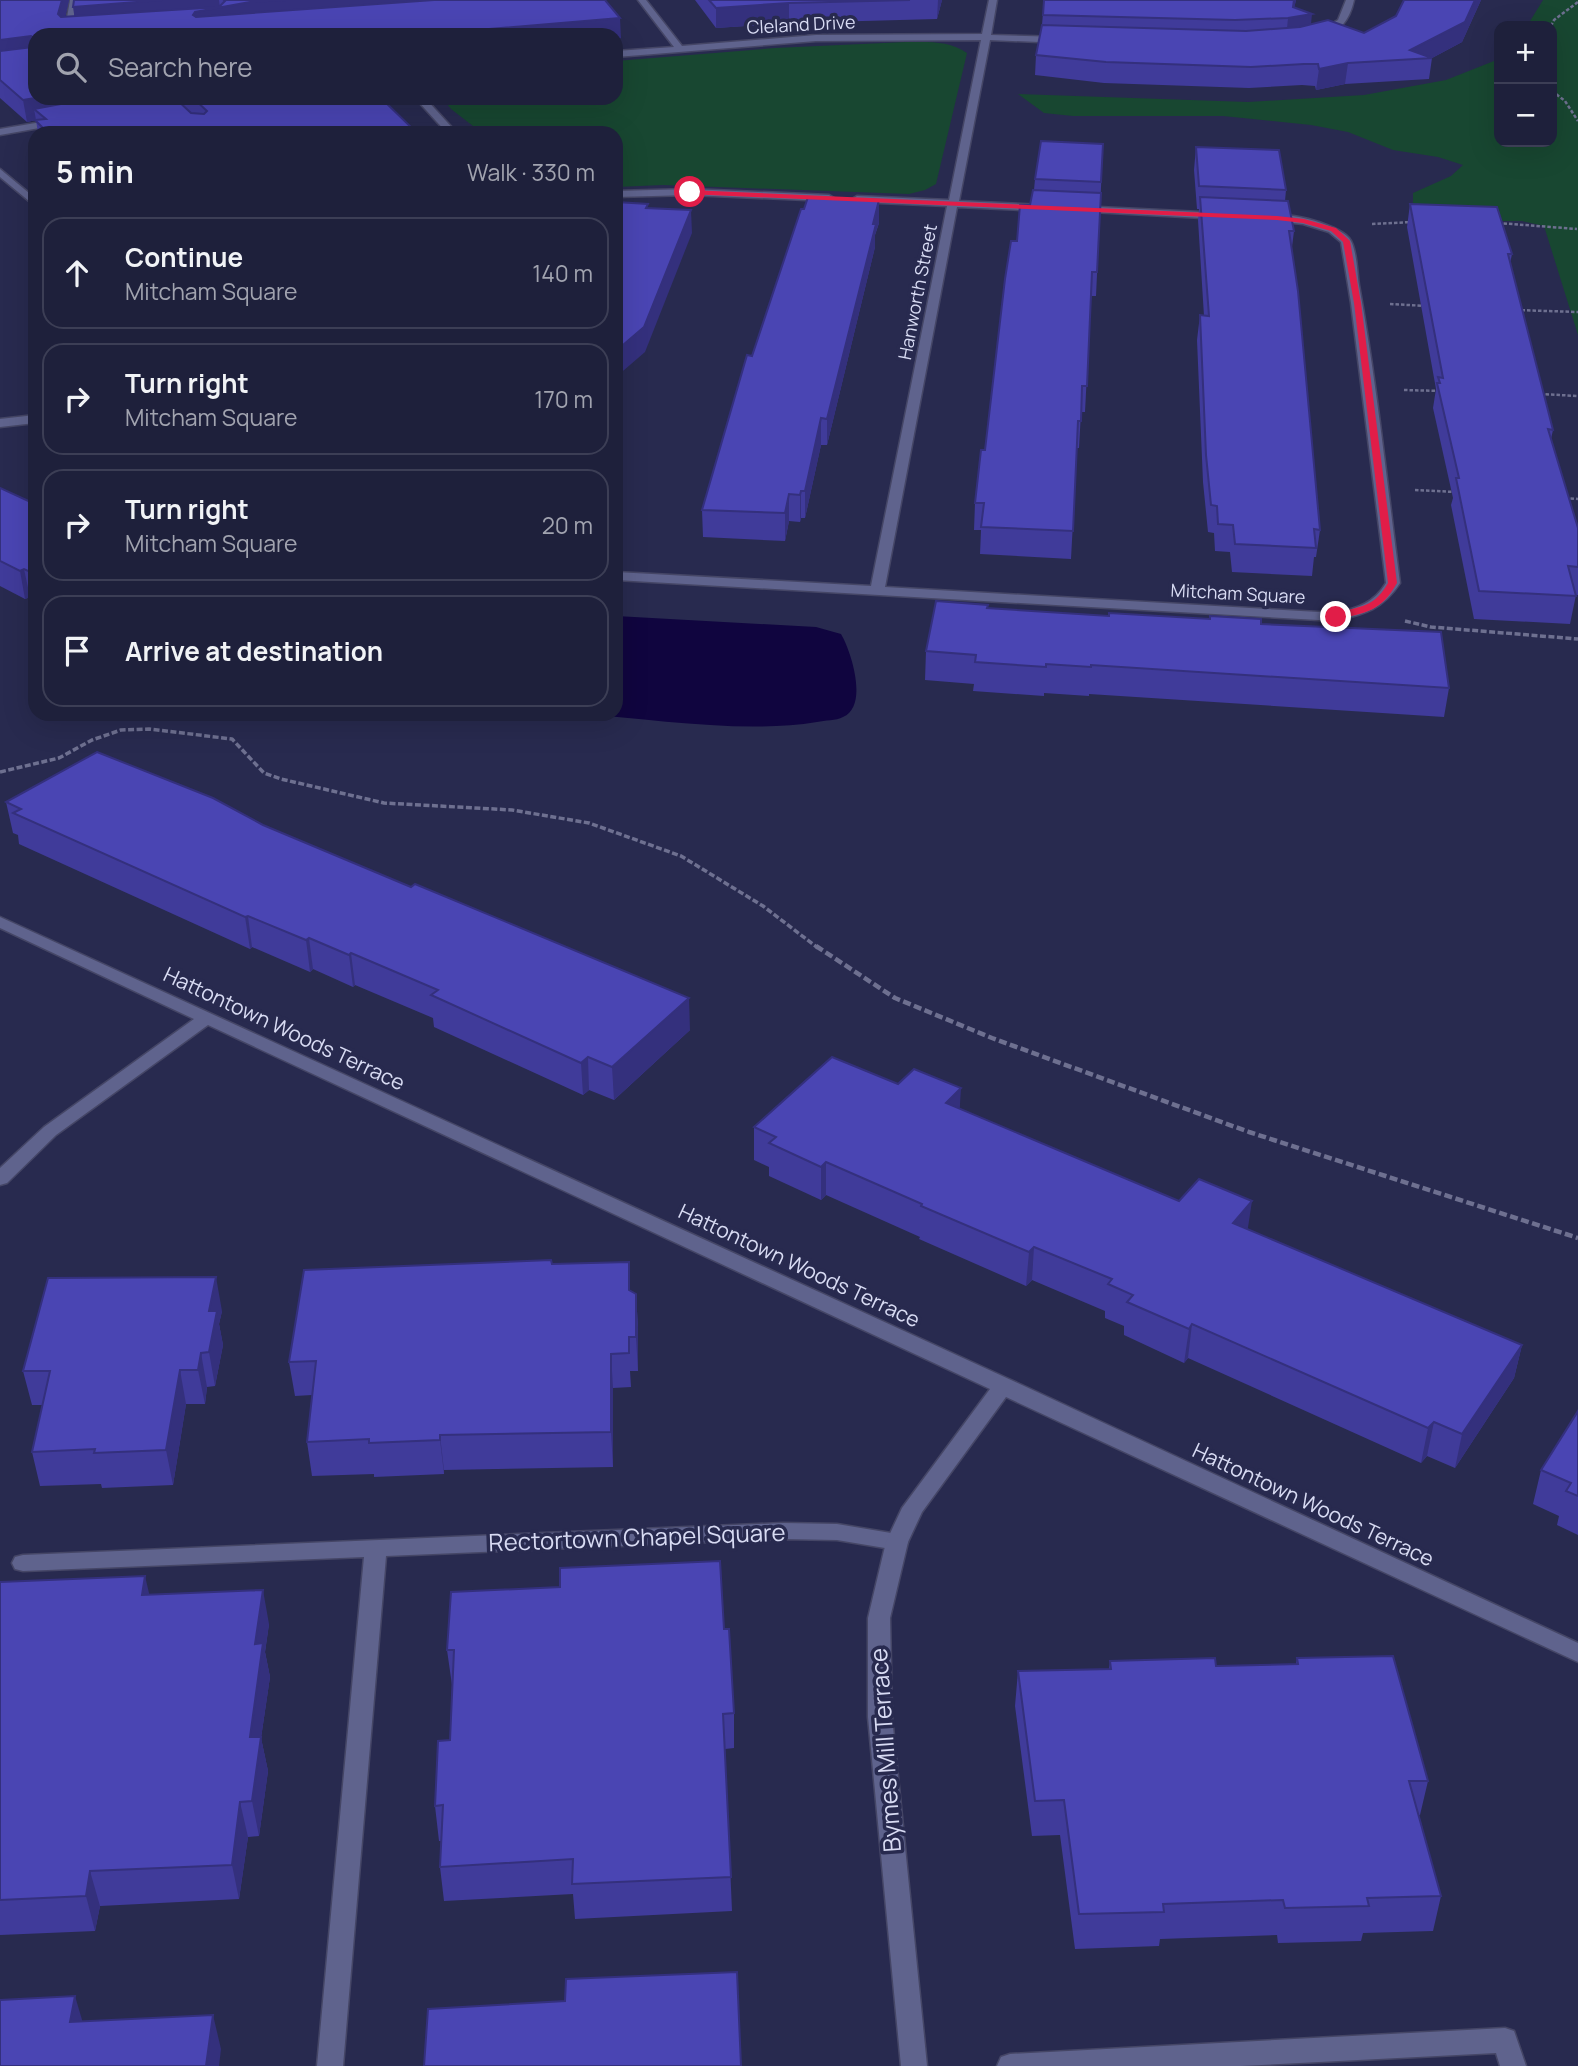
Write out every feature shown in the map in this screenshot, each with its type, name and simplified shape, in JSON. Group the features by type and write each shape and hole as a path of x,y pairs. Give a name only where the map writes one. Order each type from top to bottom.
{"street":[{"path":"69,28 74,0"},
{"path":"642,0 680,49"},
{"name":"Hanworth Street","path":"877,591 993,0"},
{"path":"1312,37 1335,30 1344,20 1350,0"},
{"name":"Cleland Drive","path":"623,53 816,38 987,37 1070,40"},
{"path":"426,105 445,126"},
{"path":"32,126 65,120"},
{"path":"0,132 28,127"},
{"path":"0,172 28,197"},
{"path":"623,194 690,192 1236,216"},
{"path":"1263,217 1304,221 1334,230 1346,241 1357,303 1393,583 1384,598 1372,608"},
{"path":"0,423 28,420"},
{"name":"Mitcham Square","path":"623,576 1336,617 1372,608"},
{"name":"Hattontown Woods Terrace","path":"0,922 1578,1653"},
{"path":"0,1179 50,1131 205,1019"},
{"name":"Bymes Mill Terrace","path":"914,2066 880,1717 879,1618 897,1542 914,1508 1003,1385"},
{"name":"Rectortown Chapel Square","path":"23,1563 783,1531 837,1532 897,1542"},
{"path":"330,2066 376,1548"},
{"path":"1010,2066 1505,2040 1513,2066"}],"path":[{"path":"1554,21 1578,2"},
{"path":"1557,95 1565,101 1578,121"},
{"path":"1334,230 1353,225 1417,222"},
{"path":"1496,223 1578,229"},
{"path":"1357,303 1426,306"},
{"path":"1509,310 1578,313"},
{"path":"1368,389 1447,391"},
{"path":"1539,394 1578,396"},
{"path":"1382,488 1460,493"},
{"path":"1565,498 1578,499"},
{"path":"1372,608 1398,619 1431,627 1578,639"},
{"path":"0,772 59,758 92,740 121,730 149,729 232,739 264,773 384,803 512,810 589,823 681,856 763,906 837,962 895,998 992,1038 1250,1132 1578,1238"}],"green space":[{"path":"1543,0 1578,0 1578,335 1544,226 1522,221 1497,221 1413,204 1413,193 1451,176 1463,165 1438,157 1393,150 1348,132 1311,125 1223,116 1073,116 1044,113 1018,94 1248,102 1364,95 1446,80 1494,61 1494,147 1557,147 1557,21 1530,21"},
{"path":"930,42 945,44 967,53 936,184 909,194 663,185 623,187 623,126 473,126 448,105 623,105 623,60 775,48"}],"shaded area":[{"path":"623,616 816,627 841,634 856,678 855,702 851,711 843,717 760,727 623,718"}],"building":[{"path":"0,0 62,0 58,14 61,17 219,7 224,0 286,0 250,2 195,12 193,15 196,17 434,0 605,0 620,18 501,28 28,28 28,36 0,40"},
{"path":"74,0 162,0 73,7"},
{"path":"709,0 910,0 716,8"},
{"path":"1044,0 1294,0 1293,7 1312,14 1288,18 1235,20 1043,15"},
{"path":"1404,0 1475,0 1465,22 1410,50 1432,58 1348,63 1319,69 1318,64 1251,67 1106,62 1036,55 1042,25 1246,31 1300,27 1328,20 1364,33 1396,16"},
{"path":"28,48 28,99 23,100 0,80 0,51"},
{"path":"55,105 182,105 191,113 204,114 207,111 201,105 388,105 410,126 41,126 35,120 46,119 34,109"},
{"path":"1041,141 1103,144 1101,182 1035,179"},
{"path":"1196,147 1279,150 1286,190 1199,186"},
{"path":"1033,190 1101,193 1097,272 1092,272 1087,386 1082,386 1081,421 1078,421 1073,531 981,527 984,503 975,503 981,450 985,450 1011,241 1017,241 1020,205 1030,205"},
{"path":"808,197 879,200 873,224 876,224 827,419 821,418 805,491 801,491 800,495 789,494 785,513 702,510 747,355 752,356 801,209 804,209"},
{"path":"1200,197 1288,201 1294,231 1289,231 1298,291 1320,530 1314,529 1316,548 1235,544 1233,525 1218,524 1217,506 1211,505 1206,455 1200,315 1209,316"},
{"path":"623,202 648,204 646,208 691,210 644,327 623,345"},
{"path":"1410,204 1497,207 1512,254 1508,254 1553,430 1548,429 1578,528 1578,567 1568,566 1576,596 1479,591 1456,478 1459,478 1437,383 1440,383 1438,377 1443,378"},
{"path":"0,488 28,501 28,571 20,571 0,561"},
{"path":"936,601 988,605 987,608 1109,616 1109,613 1210,619 1210,616 1261,619 1261,624 1441,632 1449,688 1091,665 1046,664 1046,667 975,662 976,655 926,651"},
{"path":"97,752 213,798 263,825 411,887 415,884 689,998 612,1067 588,1057 581,1063 431,995 438,990 351,953 349,955 309,938 306,940 245,917 13,813 21,809 6,802"},
{"path":"832,1057 898,1084 914,1069 961,1088 946,1103 1179,1201 1199,1179 1252,1201 1233,1223 1522,1345 1462,1434 1434,1422 1428,1428 1192,1324 1189,1329 1127,1302 1133,1295 1108,1284 1112,1279 1034,1247 1029,1252 826,1162 821,1167 769,1143 776,1137 754,1127"},
{"path":"551,1260 552,1264 629,1262 629,1290 636,1294 636,1337 629,1337 629,1353 611,1354 611,1432 440,1435 440,1440 369,1443 369,1439 307,1442 316,1361 289,1362 304,1270"},
{"path":"216,1277 209,1311 217,1311 209,1352 201,1353 198,1370 180,1370 166,1450 32,1452 50,1371 23,1371 48,1278"},
{"path":"1578,1411 1578,1496 1566,1491 1571,1483 1541,1470"},
{"path":"720,1561 724,1629 729,1629 734,1713 723,1714 731,1877 572,1884 573,1859 440,1867 443,1805 435,1806 438,1741 450,1740 454,1650 447,1650 451,1592 560,1587 560,1568"},
{"path":"145,1576 142,1595 263,1590 255,1644 263,1643 250,1737 261,1737 252,1801 240,1802 232,1865 90,1871 86,1896 0,1900 0,1582"},
{"path":"1393,1656 1428,1781 1409,1781 1441,1896 1367,1898 1369,1906 1285,1908 1283,1900 1163,1904 1164,1912 1079,1914 1064,1800 1035,1801 1018,1671 1111,1669 1110,1661 1215,1658 1216,1666 1298,1664 1297,1658"},
{"path":"737,1972 741,2066 424,2066 428,2009 565,2001 566,1979"},
{"path":"75,1996 70,2022 213,2015 206,2066 0,2066 0,2000"}],"route":[{"path":"690,192 1277,218 1304,221 1334,230 1346,241 1357,303 1393,583 1384,598 1372,608 1336,617"}]}
